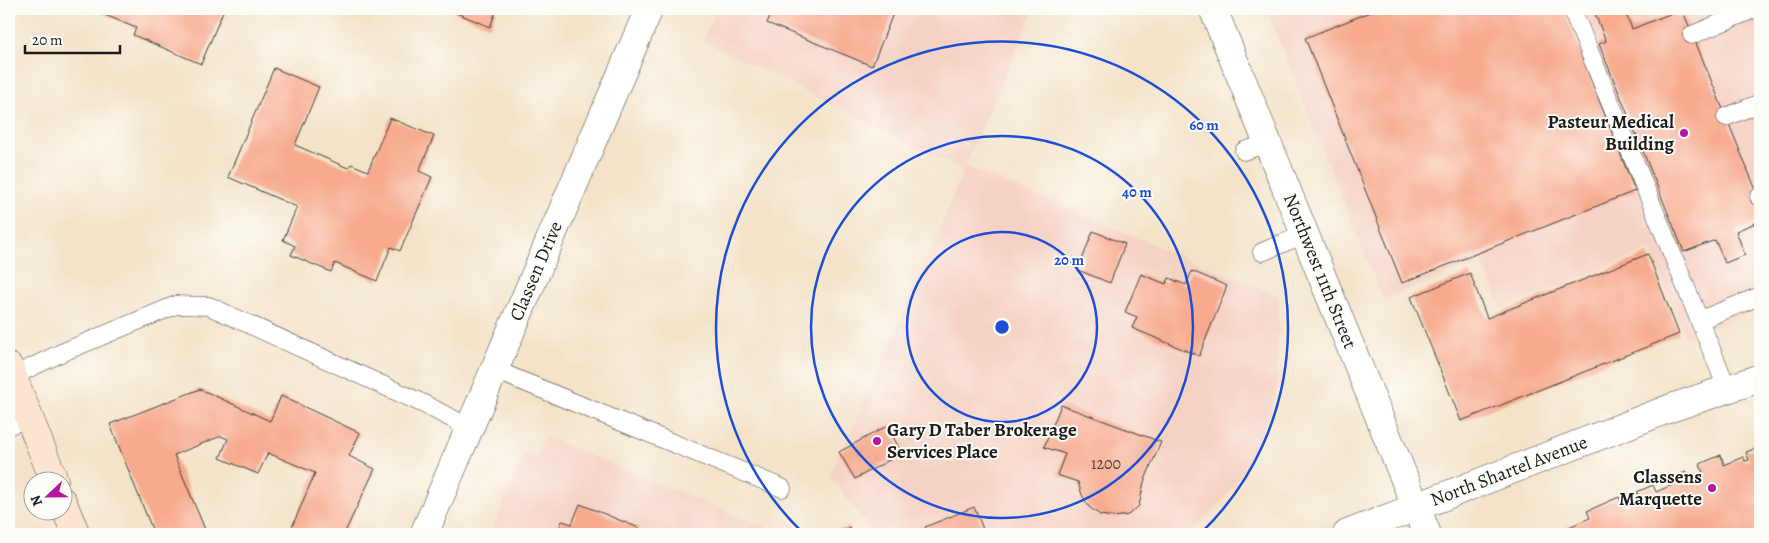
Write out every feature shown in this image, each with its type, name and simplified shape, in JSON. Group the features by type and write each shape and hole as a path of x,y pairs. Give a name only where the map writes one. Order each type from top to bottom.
{"main road":[{"path":"11,372 18,416 48,470"},
{"path":"67,520 76,534"}],"street":[{"name":"Classen Drive","path":"424,534 649,9"},
{"name":"Northwest 11th Street","path":"1214,9 1256,147 1305,234 1427,534"},
{"name":"North Shartel Avenue","path":"1671,408 1760,367"},
{"name":"North Shartel Avenue","path":"1348,534 1671,408 1760,378"}],"lane":[{"path":"1572,9 1604,71 1671,234 1700,320 1725,383"},
{"path":"1692,34 1754,9"},
{"path":"1726,117 1760,103"},
{"path":"1262,252 1305,234"},
{"path":"1700,320 1760,296"},
{"path":"11,372 176,305 209,306 424,404 470,428"},
{"path":"495,370 782,488"}],"shaded area":[{"path":"717,9 1034,9 965,166 1280,297 1277,383 1268,420 1247,465 1236,483 1202,523 1188,534 873,534 830,475 862,408 932,249 963,170 702,40"},
{"path":"1266,9 1760,9 1760,308 1686,338 1650,250 1502,309 1482,261 1383,300"},
{"path":"543,436 783,534 490,534 525,453 536,456"}],"building":[{"path":"91,9 224,9 201,64 133,35 136,28"},
{"path":"447,9 497,9 490,27"},
{"path":"773,9 895,9 872,66 767,23"},
{"path":"1378,9 1563,9 1635,191 1402,283 1305,38"},
{"name":"Pasteur Medical Building","path":"1593,9 1624,9 1632,29 1682,9 1760,200 1760,221 1736,231 1745,255 1725,263 1715,240 1684,252 1599,44 1606,41"},
{"path":"274,68 319,87 295,145 348,168 351,164 368,171 390,118 434,136 419,171 432,177 400,251 391,247 377,281 335,263 331,272 291,255 295,246 283,240 297,207 228,177"},
{"path":"1093,231 1125,244 1110,283 1078,270"},
{"path":"1648,254 1679,334 1461,421 1411,297 1470,273 1487,318"},
{"path":"1192,271 1227,286 1199,356 1132,328 1137,317 1125,312 1141,274 1166,284 1169,278 1186,285"},
{"path":"200,389 270,421 281,396 360,433 349,456 375,469 344,534 289,534 315,473 268,453 258,474 220,458 228,439 221,436 174,455 207,534 154,534 110,424"},
{"path":"1061,405 1161,442 1144,482 1139,506 1128,515 1114,517 1100,515 1089,507 1082,495 1078,482 1057,475 1065,454 1044,447"},
{"path":"887,426 902,453 855,479 839,452"},
{"name":"Classens Marquette","path":"1760,447 1760,534 1552,534 1590,518 1587,511 1619,497 1623,506 1640,499 1637,492 1653,485 1656,492 1672,485 1670,479 1686,472 1689,480 1703,473 1700,464 1721,455 1724,465 1743,457 1745,461 1749,460 1746,452"},
{"path":"580,504 639,528 636,534 557,534 562,521 572,524"},
{"path":"974,507 985,534 928,534 925,527"},
{"path":"849,527 852,534 832,534"}],"place":[{"name":"Pasteur Medical Building","path":"1684,133"},
{"name":"Gary D Taber Brokerage Services Place","path":"877,441"},
{"name":"Classens Marquette","path":"1712,488"}]}
